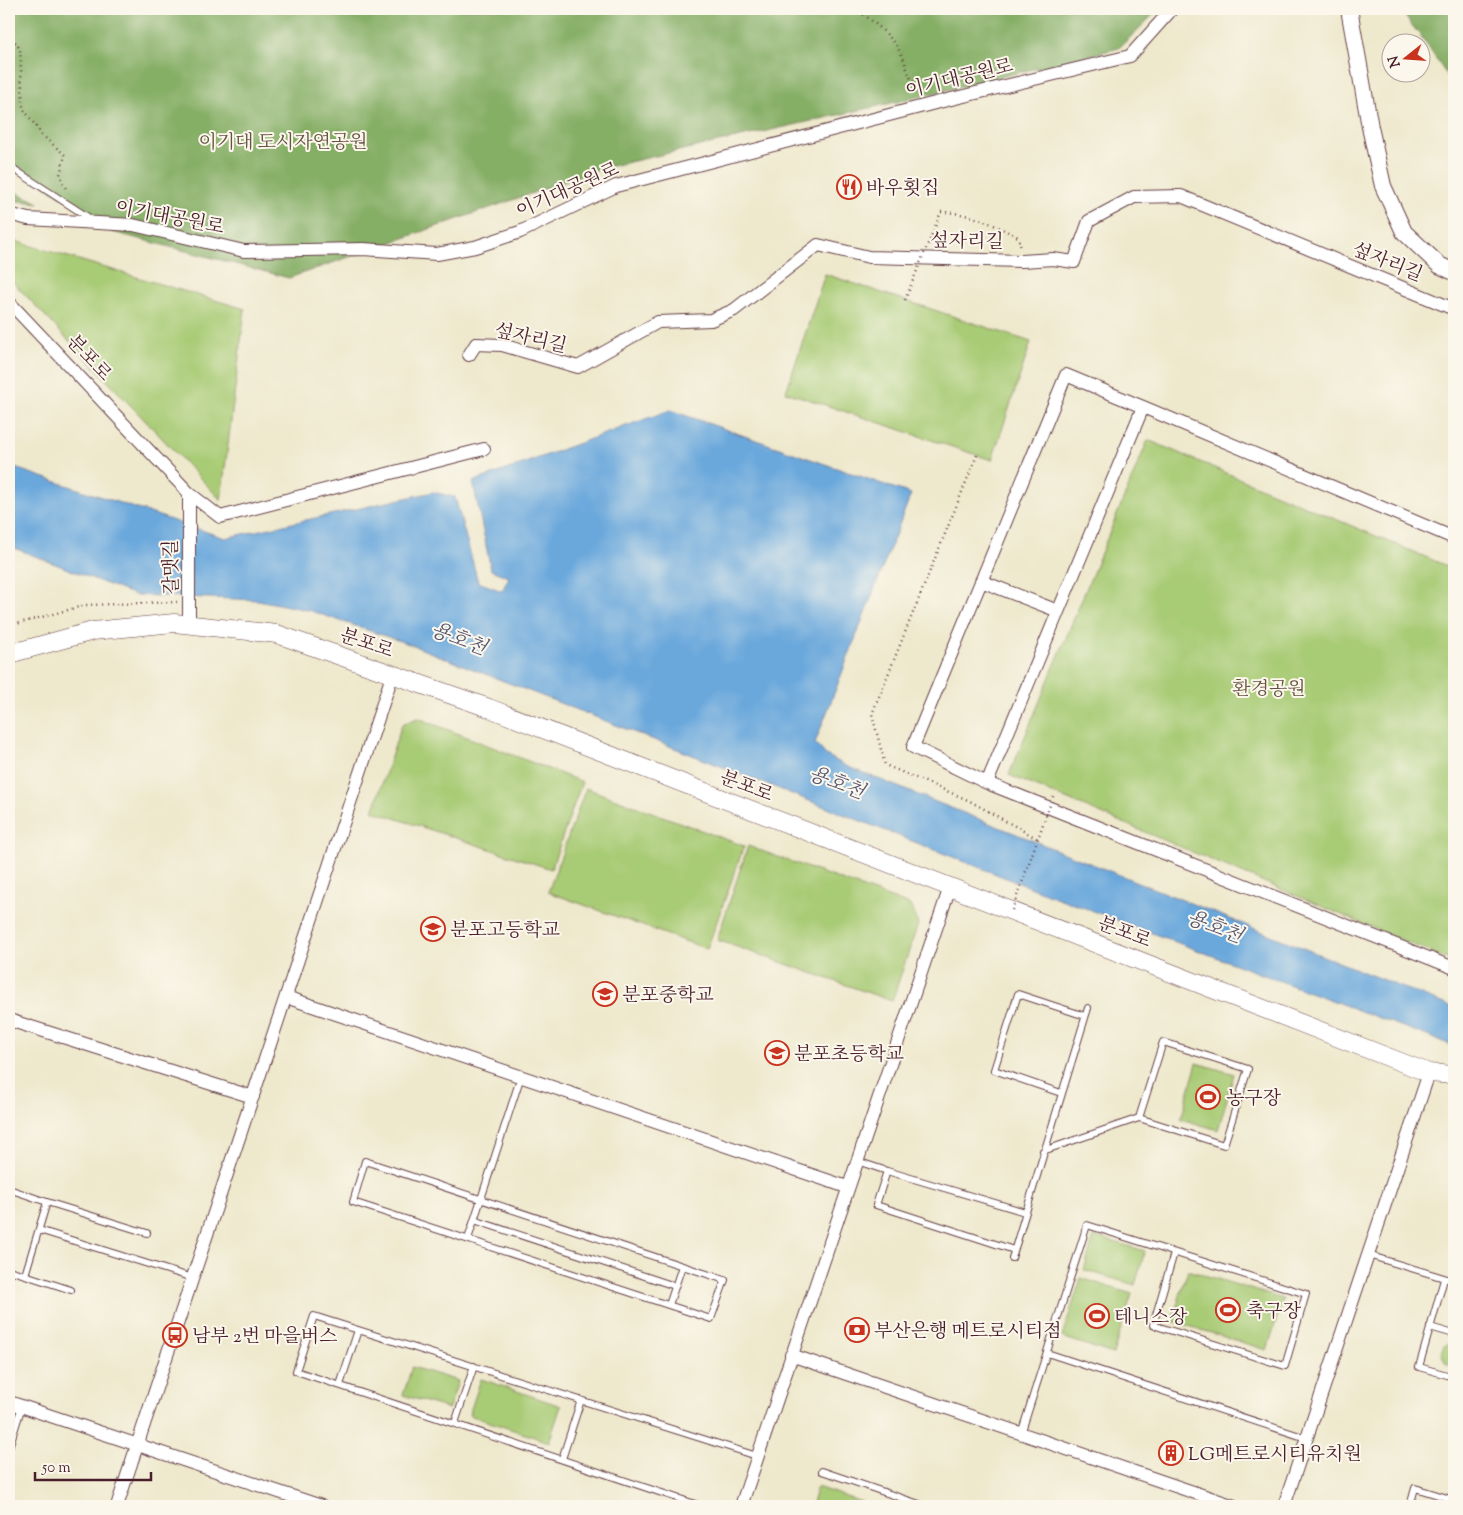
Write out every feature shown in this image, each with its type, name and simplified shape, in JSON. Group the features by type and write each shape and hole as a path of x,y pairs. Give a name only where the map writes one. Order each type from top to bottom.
{"main road":[{"name":"분포로","path":"9,654 93,631 189,623 278,634 499,711 1429,1073 1454,1075"}],"street":[{"name":"이기대공원로","path":"9,214 28,219 133,225 244,251 364,249 437,254 475,247 520,232 616,186 939,102 1130,56 1172,9"},
{"path":"1349,9 1370,127 1383,186 1404,232 1439,266 1454,272"},
{"name":"섶자리길","path":"470,355 476,344 502,345 578,367 658,322 711,320 734,310 818,245 869,257 1022,261 1053,259 1074,262 1088,222 1134,197 1180,196 1454,309"},
{"name":"분포로","path":"9,302 189,493 220,517 484,449"},
{"path":"1454,538 1066,375 913,747 987,783 1454,968"},
{"path":"987,783 1143,406"},
{"name":"갈맷길","path":"189,493 189,623"},
{"path":"982,581 1058,611"},
{"path":"117,1506 393,673"},
{"path":"741,1506 856,1160 950,887"},
{"path":"286,997 847,1187"},
{"path":"9,1020 253,1097"},
{"path":"1284,1506 1429,1073"},
{"path":"791,1355 1020,1435 1234,1506"},
{"path":"9,1402 321,1506"}],"lane":[{"path":"9,166 72,204 96,222"},
{"path":"1061,1094 994,1070 1018,994 1085,1016"},
{"path":"1012,1258 1088,1008"},
{"path":"1043,1151 1139,1118 1224,1145 1248,1069 1163,1042 1139,1118"},
{"path":"468,1239 521,1076"},
{"path":"856,1160 1025,1212"},
{"path":"365,1161 725,1280 711,1319 468,1239 353,1202 365,1161"},
{"path":"888,1171 876,1205 1014,1250"},
{"path":"9,1190 147,1233"},
{"path":"25,1275 48,1202"},
{"path":"474,1220 675,1286"},
{"path":"1020,1435 1087,1225 1174,1252 1306,1294 1285,1366 1153,1325 1174,1252"},
{"path":"39,1230 193,1278"},
{"path":"1367,1254 1453,1281 1454,1272"},
{"path":"669,1305 682,1266"},
{"path":"9,1270 71,1290"},
{"path":"1444,1278 1419,1367 1454,1377"},
{"path":"701,1506 296,1371 314,1316 757,1456"},
{"path":"1430,1326 1454,1334"},
{"path":"340,1386 358,1330"},
{"path":"1047,1353 1306,1438"},
{"path":"455,1424 474,1366"},
{"path":"562,1459 581,1400"},
{"path":"9,1447 22,1406"},
{"path":"822,1471 925,1506"},
{"path":"1410,1506 1415,1488 1454,1500"}],"path":[{"path":"855,9 883,30 902,55 907,75 917,86 939,102"},
{"path":"9,34 20,49 23,108 42,135 65,155 60,175 72,204"},
{"path":"905,300 941,212 963,213 1018,237 1022,261"},
{"path":"9,626 86,605 189,602"},
{"path":"1012,910 1054,794"}],"green space":[{"name":"이기대 도시자연공원","path":"9,9 1159,9 1119,48 918,97 607,167 289,278 113,232 9,161"},
{"path":"1399,9 1454,9 1454,86 1430,50 1430,32 1417,32"},
{"path":"9,189 39,203 9,200"},
{"path":"11,240 245,309 221,500 9,278 9,244"},
{"path":"825,274 1031,342 992,460 786,392"},
{"name":"환경공원","path":"1148,440 1454,569 1454,962 1009,775"},
{"path":"418,718 582,782 551,869 373,811 402,724"},
{"path":"586,788 744,846 707,949 548,892"},
{"path":"748,846 910,905 918,924 892,1001 717,940"},
{"name":"농구장","path":"1197,1063 1234,1074 1218,1130 1181,1119"},
{"path":"1094,1236 1145,1251 1135,1285 1084,1270"},
{"name":"축구장","path":"1188,1270 1283,1299 1267,1350 1172,1321"},
{"name":"테니스장","path":"1081,1278 1132,1294 1113,1354 1062,1337"},
{"path":"1454,1342 1454,1367 1446,1364 1441,1353 1444,1346"},
{"path":"412,1367 458,1381 449,1409 403,1395"},
{"path":"481,1379 561,1406 549,1442 469,1415"},
{"path":"817,1487 873,1506 811,1506"}],"water":[{"name":"용호천","path":"670,410 911,494 815,743 826,755 848,767 1454,1008 1454,1046 1042,892 409,644 308,610 258,600 135,595 9,546 9,466 225,538 433,492 455,497 478,582 502,591 509,577 491,570 473,482"}],"place":[{"name":"바우횟집","path":"849,187"},
{"name":"분포고등학교","path":"433,929"},
{"name":"분포중학교","path":"605,994"},
{"name":"분포초등학교","path":"777,1053"},
{"name":"농구장","path":"1208,1097"},
{"name":"축구장","path":"1228,1310"},
{"name":"테니스장","path":"1097,1316"},
{"name":"부산은행 메트로시티점","path":"857,1330"},
{"name":"남부 2번 마을버스","path":"175,1335"},
{"name":"LG메트로시티유치원","path":"1171,1453"}]}
